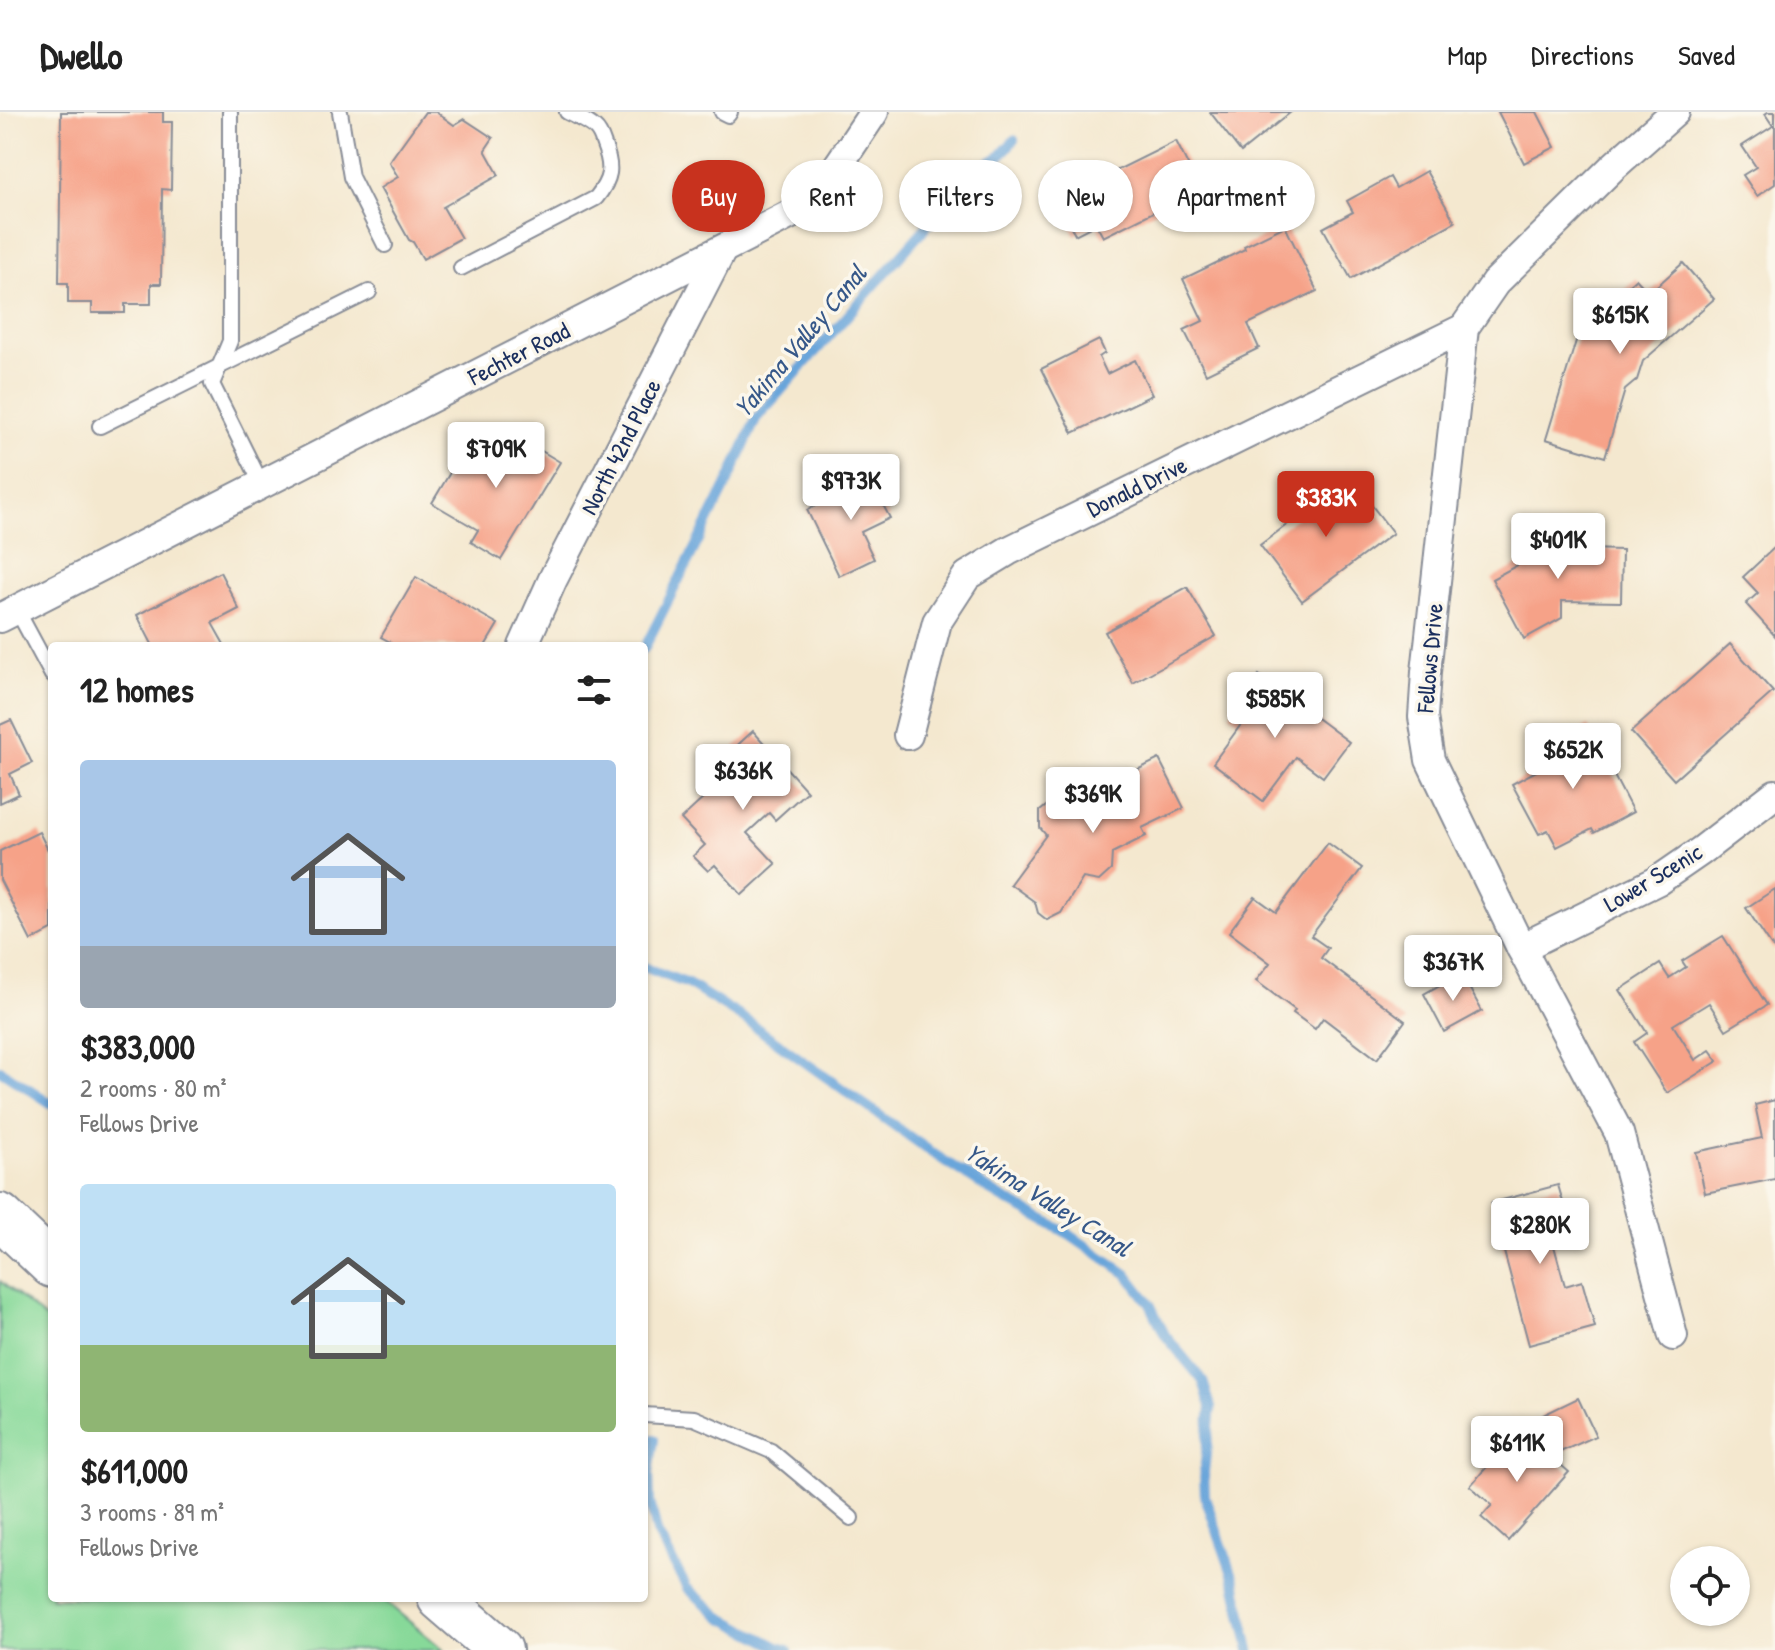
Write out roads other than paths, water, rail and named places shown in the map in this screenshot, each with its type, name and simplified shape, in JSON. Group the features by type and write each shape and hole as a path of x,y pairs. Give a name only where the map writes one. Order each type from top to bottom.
{"main road":[{"path":"0,1216 48,1261"},
{"path":"445,1602 500,1650"}],"street":[{"name":"Fechter Road","path":"8,614 795,212 821,191 874,112"},
{"name":"Fellows Drive","path":"1673,1336 1619,1133 1521,948 1430,760 1423,717 1464,328 1495,283 1613,167 1675,112"},
{"name":"North 42nd Place","path":"525,642 553,579 722,250"},
{"name":"Donald Drive","path":"908,735 937,622 967,576 1008,551 1464,328"},
{"name":"Lower Scenic","path":"1521,948 1659,880 1775,794"}],"lane":[{"path":"230,112 230,341 212,384 262,485"},
{"path":"340,112 351,177 385,245"},
{"path":"461,268 596,198 606,185 610,171 602,139 596,129 567,112"},
{"path":"722,112 728,115 730,112"},
{"path":"100,426 369,292"},
{"path":"8,614 48,669"},
{"path":"648,1415 694,1418 771,1451 851,1518"}],"waterway":[{"name":"Yakima Valley Canal","path":"648,642 730,478 756,419 941,210 964,176 1000,156 1014,140"},
{"name":"Yakima Valley Canal","path":"648,969 688,984 740,1016 937,1156 999,1196 1069,1234 1127,1274 1150,1304 1165,1335 1203,1381 1211,1407 1204,1472 1205,1497 1235,1582 1250,1650"},
{"path":"0,1070 48,1101"},
{"path":"654,1439 649,1473 650,1502 657,1532 687,1588 721,1617 788,1650"}]}
